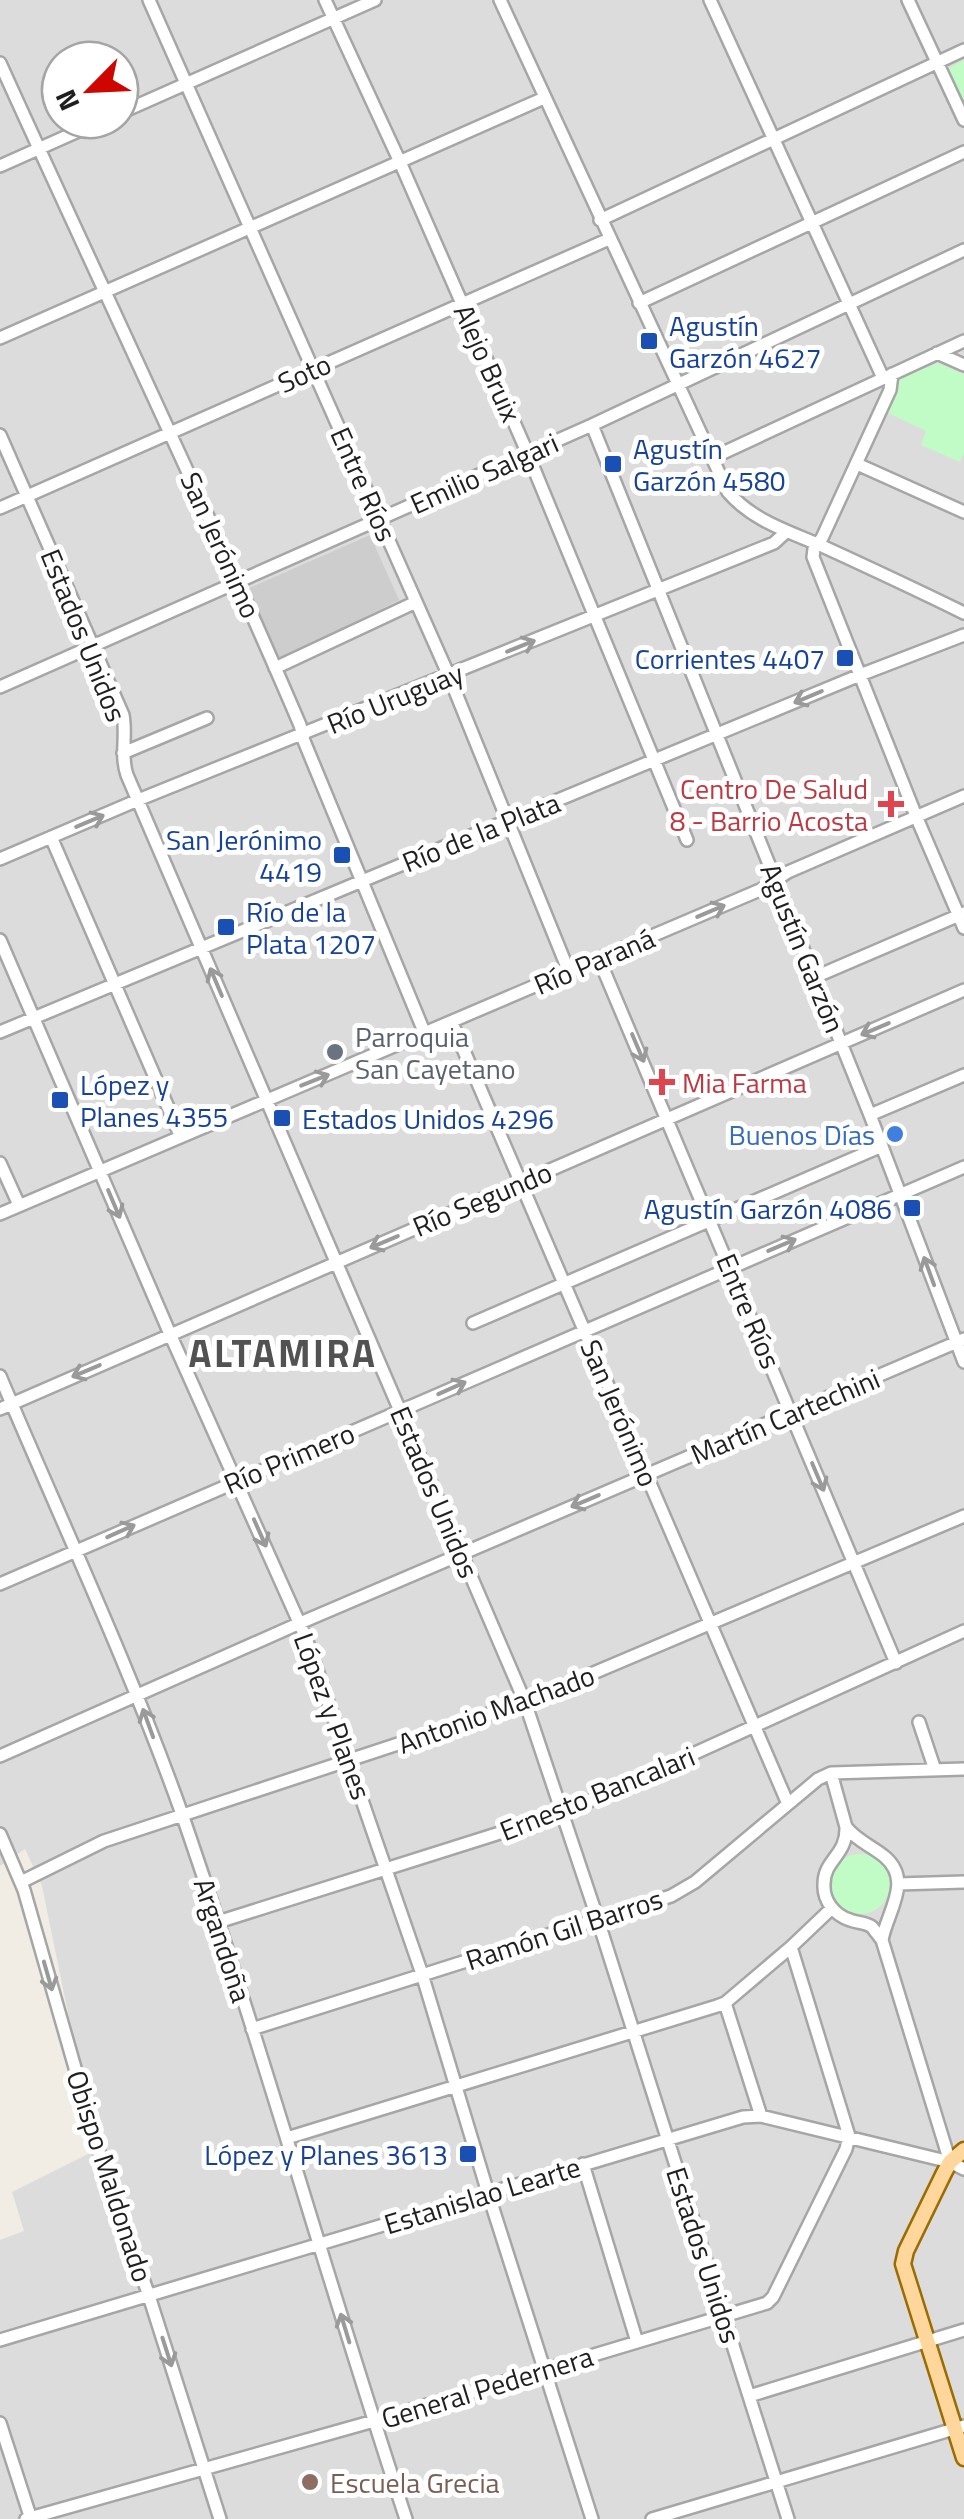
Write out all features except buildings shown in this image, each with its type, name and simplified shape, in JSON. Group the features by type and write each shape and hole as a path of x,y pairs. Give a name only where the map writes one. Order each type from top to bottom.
{"main road":[{"path":"964,2150 906,2251 904,2264 959,2428 964,2458"}],"street":[{"name":"Entre Ríos","path":"149,0 381,519 569,972"},
{"name":"Alejo Bruix","path":"325,0 527,452 687,840"},
{"path":"140,104 375,0"},
{"path":"500,0 728,492 746,510 786,532 963,609"},
{"path":"710,0 849,303 888,376 890,390 813,557 916,816 962,919 815,977"},
{"path":"908,0 964,120"},
{"path":"600,220 964,50"},
{"name":"San Jerónimo","path":"0,64 276,668 425,1034"},
{"path":"0,338 544,98"},
{"path":"0,166 58,140"},
{"path":"639,303 964,152"},
{"name":"Soto","path":"0,508 609,240"},
{"name":"Emilio Salgari","path":"0,687 592,425 964,250"},
{"path":"712,458 964,341"},
{"path":"938,353 964,365"},
{"name":"Agustín Garzón","path":"592,425 960,1340 964,1362"},
{"name":"Estados Unidos","path":"0,435 122,714 126,775 526,1702 788,2519"},
{"path":"857,464 964,512"},
{"name":"Río Uruguay","path":"0,859 774,544 786,532"},
{"path":"276,668 416,602"},
{"name":"Río de la Plata","path":"0,1032 964,635"},
{"path":"123,753 207,718"},
{"name":"Río Paraná","path":"0,1214 762,889 788,872 964,796"},
{"path":"51,837 180,1136"},
{"name":"López y Planes","path":"0,940 300,1623 422,1974 592,2519"},
{"name":"Entre Ríos","path":"600,959 896,1663"},
{"name":"Río Segundo","path":"6,1406 964,990"},
{"name":"San Jerónimo","path":"452,1023 788,1804"},
{"path":"870,1115 964,1075"},
{"path":"472,1322 882,1146"},
{"path":"0,1163 18,1206"},
{"name":"Río Primero","path":"0,1584 964,1168"},
{"name":"Martín Cartechini","path":"0,1756 960,1340"},
{"name":"Argandoña","path":"0,1376 6,1406 76,1550 137,1694 182,1815 406,2519"},
{"name":"Antonio Machado","path":"22,1882 104,1840 526,1702 964,1516"},
{"name":"Ernesto Bancalari","path":"218,1922 562,1813 964,1632"},
{"path":"918,1722 934,1770"},
{"path":"957,2166 882,1940 871,1926 840,1916 832,1908 824,1878 846,1838 831,1773 964,1770"},
{"name":"Ramón Gil Barros","path":"252,2029 672,1896 818,1779 831,1773"},
{"path":"846,1828 894,1868 898,1884 882,1940"},
{"name":"Obispo Maldonado","path":"0,1834 22,1882 102,2162 220,2519"},
{"path":"841,1852 869,1847"},
{"path":"898,1884 964,1882"},
{"path":"286,2138 725,2003 832,1908"},
{"path":"856,1922 875,1921 893,1908"},
{"path":"791,1947 849,2136"},
{"path":"725,2003 761,2116"},
{"name":"Estanislao Learte","path":"0,2340 742,2117 761,2116 849,2136 957,2166"},
{"name":"General Pedernera","path":"29,2518 374,2421 760,2305 773,2297 846,2150 849,2136"},
{"path":"583,2164 637,2342"},
{"path":"749,2396 964,2330"},
{"path":"0,2423 29,2518"},
{"path":"652,2519 959,2428"}],"shaded area":[{"path":"0,0 964,0 964,2519 0,2519 0,2240 24,2231 12,2192 96,2150 42,1886 25,1849 0,1866"},
{"path":"370,535 399,600 278,660 247,589"}],"green space":[{"path":"964,60 964,106 947,69"},
{"path":"938,363 964,374 964,453 960,462 921,445 926,431 886,412 901,377"},
{"path":"860,1854 882,1862 890,1884 882,1906 860,1914 838,1906 830,1884 838,1862"}],"place":[{"name":"Agustín Garzón 4627","path":"649,341"},
{"name":"Agustín Garzón 4580","path":"613,464"},
{"name":"Corrientes 4407","path":"845,658"},
{"name":"Centro De Salud 8 - Barrio Acosta","path":"891,804"},
{"name":"San Jerónimo 4419","path":"342,855"},
{"name":"Río de la Plata 1207","path":"226,927"},
{"name":"Parroquia San Cayetano","path":"335,1052"},
{"name":"Mia Farma","path":"662,1082"},
{"name":"López y Planes 4355","path":"60,1100"},
{"name":"Estados Unidos 4296","path":"282,1118"},
{"name":"Buenos Días","path":"895,1134"},
{"name":"Agustín Garzón 4086","path":"912,1208"},
{"name":"López y Planes 3613","path":"468,2154"},
{"name":"Escuela Grecia","path":"310,2482"}],"district":[{"name":"ALTAMIRA","path":"283,1353"}]}
